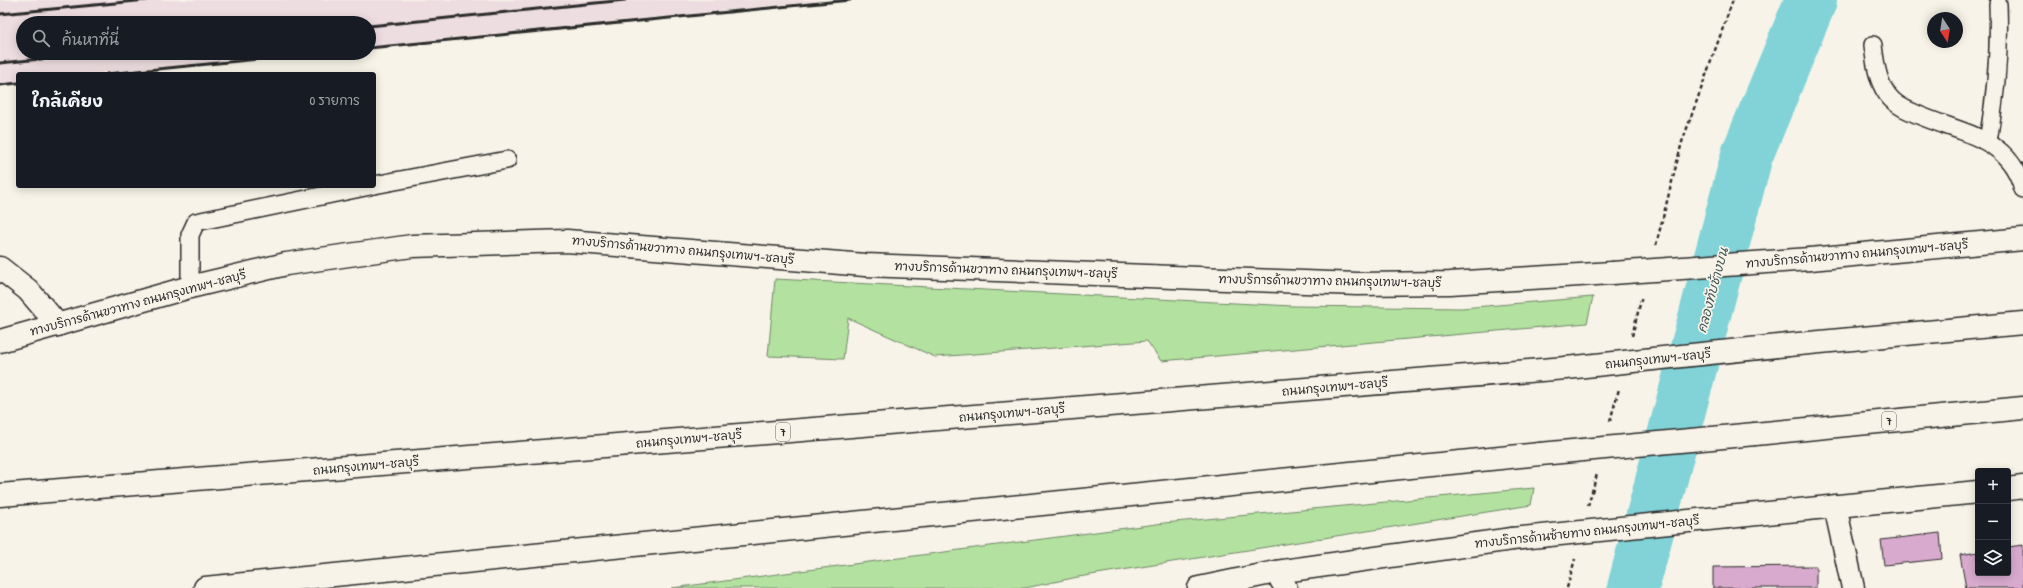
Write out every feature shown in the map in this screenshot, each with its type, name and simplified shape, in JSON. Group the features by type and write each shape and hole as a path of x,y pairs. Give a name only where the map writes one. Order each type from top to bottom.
{"main road":[{"name":"ทางบริการด้านขวาทาง ถนนกรุงเทพฯ-ชลบุรี","path":"0,341 190,287 286,264 412,246 567,241 865,265 1357,284 1450,283 1612,273 1810,259 2023,240"},
{"path":"0,268 28,290 58,325"},
{"name":"ถนนกรุงเทพฯ-ชลบุรี","path":"0,495 1566,368 2023,323"},
{"name":"7","path":"205,588 1540,454 2023,408"},
{"path":"2011,489 2023,487"},
{"name":"ทางบริการด้านซ้ายทาง ถนนกรุงเทพฯ-ชลบุรี","path":"1199,588 1281,580 1512,539 1975,492"},
{"path":"1835,506 1853,588"}],"lane":[{"path":"1988,141 1994,103 1999,48 1998,4"},
{"path":"1873,45 1876,70 1887,94 1902,108 1988,141 2003,153 2019,173 2023,189"},
{"path":"376,185 507,160"},
{"path":"190,287 190,235 196,222 360,188"}],"shaded area":[{"path":"0,0 828,0 376,45 376,16 16,16 16,60 229,60 110,72 16,72 16,81 0,83"}],"green space":[{"path":"775,279 1292,306 1462,308 1593,297 1587,323 1161,361 1147,341 935,357 848,318 843,359 768,356"},
{"path":"1534,488 1531,505 1078,577 1025,588 672,588 1164,523"}],"building":[{"path":"1940,533 1942,559 1884,565 1881,540"},
{"path":"2023,545 2023,588 1966,588 1960,555 1975,552 1975,576 2011,576 2011,547"},
{"path":"1816,566 1816,588 1713,588 1713,567"}],"waterway":[{"name":"คลองทับช้างบน","path":"1633,588 1747,155 1811,0"}],"railway":[{"path":"0,14 147,0"},
{"path":"376,25 625,0"},
{"path":"376,47 850,0"},
{"path":"0,63 30,60"},
{"path":"127,72 248,60"},
{"path":"0,85 16,83"}]}
